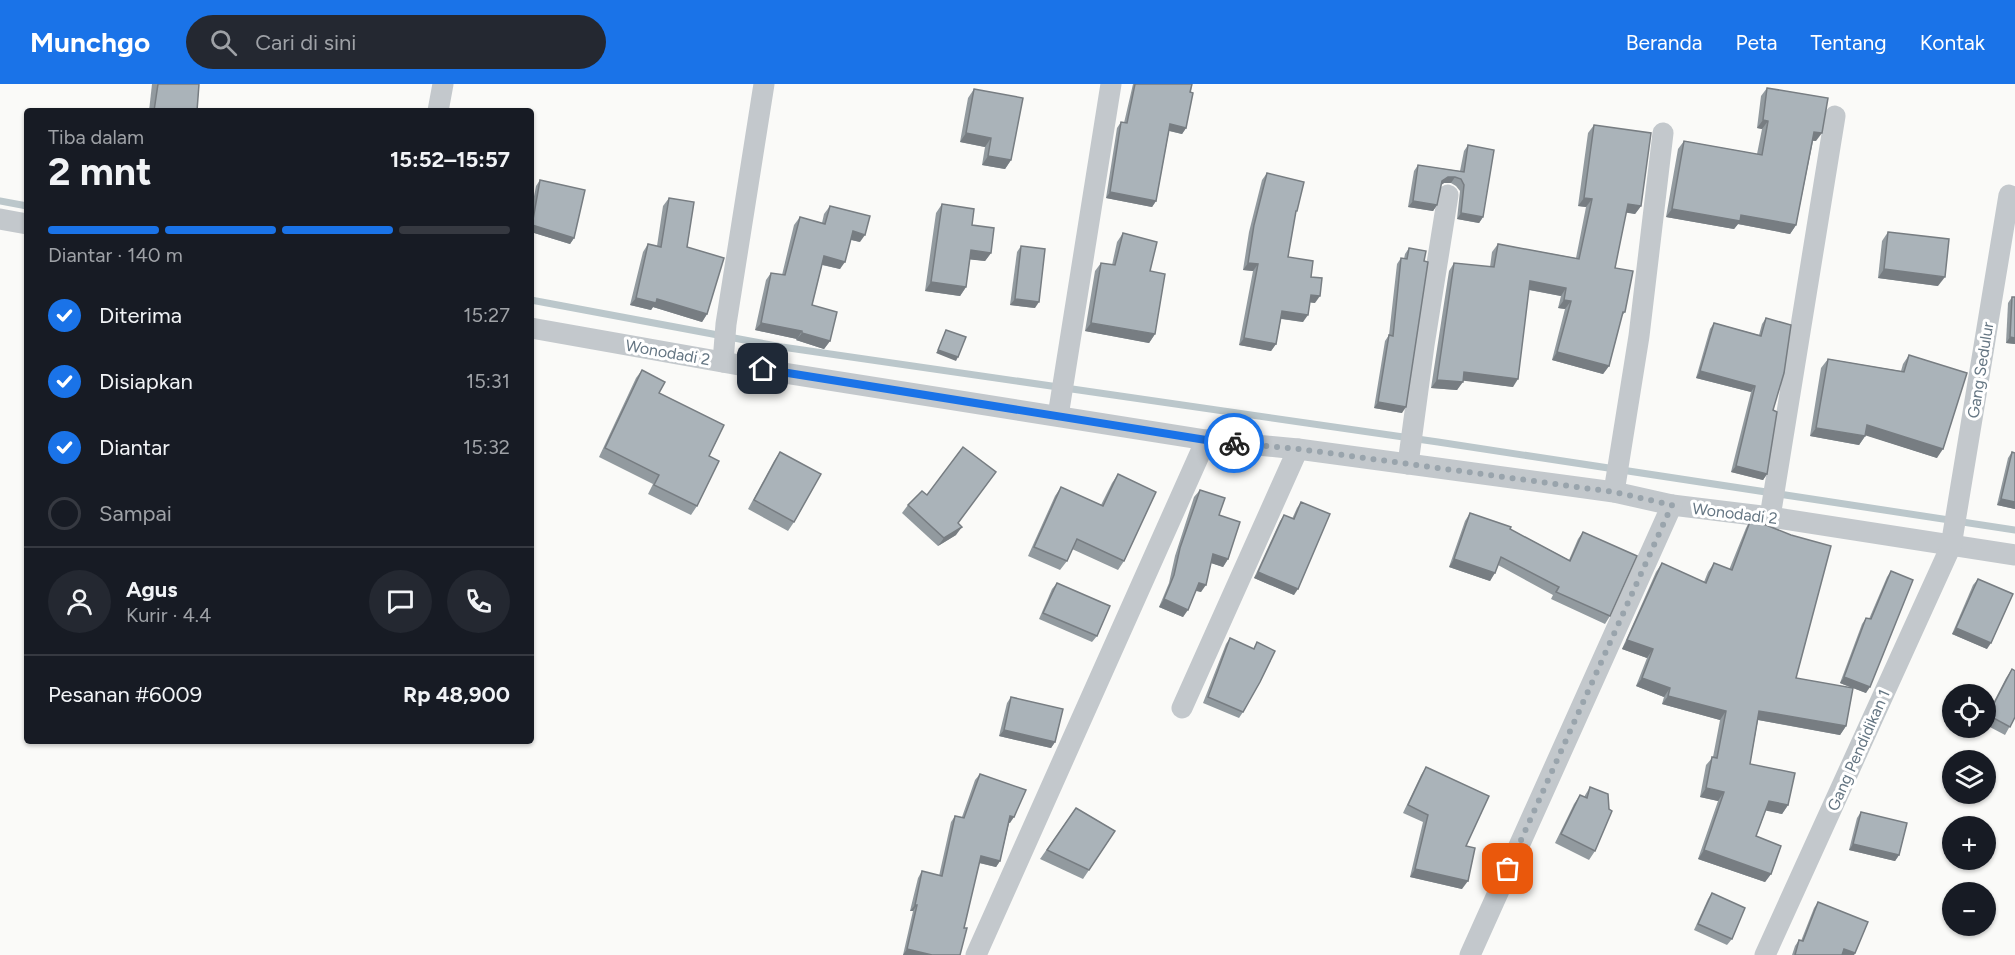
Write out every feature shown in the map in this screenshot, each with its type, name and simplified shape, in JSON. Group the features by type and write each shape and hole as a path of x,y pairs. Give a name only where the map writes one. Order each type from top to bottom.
{"street":[{"path":"439,108 443,84"},
{"path":"723,359 726,324 764,84"},
{"path":"1058,415 1111,84"},
{"path":"1770,517 1835,116"},
{"path":"1614,492 1639,336 1663,133"},
{"path":"1408,464 1448,195"},
{"name":"Gang Sedulur","path":"1951,546 2009,195"},
{"path":"0,219 24,223"},
{"name":"Wonodadi 2","path":"534,328 1206,440 1299,449 1614,492 1672,505 1770,517 2015,555"},
{"path":"976,955 1206,440"},
{"path":"1182,708 1299,449"},
{"path":"1470,955 1672,505"},
{"name":"Gang Pendidikan 1","path":"1765,955 1951,546"}],"building":[{"path":"158,84 199,84 197,108 154,108"},
{"path":"1135,84 1192,84 1190,92 1193,93 1186,128 1170,124 1156,201 1110,192 1121,122 1127,123"},
{"path":"1767,88 1828,98 1822,133 1814,132 1796,225 1741,215 1740,221 1672,209 1684,141 1762,155 1768,121 1763,120"},
{"path":"974,89 1023,98 1011,160 988,156 991,138 966,133"},
{"path":"1594,125 1651,133 1641,206 1628,204 1615,268 1633,271 1625,312 1623,312 1609,366 1557,352 1571,301 1564,300 1566,288 1530,281 1518,379 1464,372 1463,382 1437,380 1454,263 1494,267 1498,244 1579,259 1592,199 1584,198"},
{"path":"1468,145 1494,150 1483,217 1461,213 1464,185 1461,179 1455,177 1448,177 1442,181 1437,205 1413,201 1418,165 1464,172"},
{"path":"1267,173 1304,182 1288,257 1313,261 1311,277 1322,278 1320,296 1311,295 1308,315 1282,311 1276,344 1244,338 1258,264 1248,263 1254,225"},
{"path":"540,180 585,190 574,238 534,226"},
{"path":"669,198 694,202 687,247 724,258 707,314 657,299 656,303 636,298 648,244 661,247"},
{"path":"942,204 974,209 972,225 994,228 991,253 971,250 966,287 931,282"},
{"path":"830,206 870,216 865,235 853,231 845,262 824,256 812,305 837,312 830,341 802,333 802,331 761,323 771,273 785,275 800,217 825,224"},
{"path":"1888,232 1949,239 1945,277 1884,269"},
{"path":"1123,233 1157,242 1150,271 1165,274 1155,334 1091,323 1101,263 1115,265"},
{"path":"1021,246 1045,249 1039,302 1015,299"},
{"path":"1409,248 1426,251 1424,261 1428,262 1406,407 1378,402 1389,335 1393,336 1401,258 1407,259"},
{"path":"2012,297 2015,297 2015,338 2010,337"},
{"path":"1766,318 1791,325 1784,373 1773,410 1777,412 1767,474 1736,466 1755,386 1700,371 1714,323 1761,336"},
{"path":"946,330 966,337 958,357 938,350"},
{"path":"1909,355 1967,373 1943,449 1867,425 1865,436 1816,428 1828,359 1904,372"},
{"path":"642,370 665,382 659,393 724,425 709,456 719,461 697,506 654,485 659,475 605,448"},
{"path":"963,447 996,472 958,523 962,527 944,538 908,505 922,491 927,495"},
{"path":"780,452 821,474 794,522 754,500"},
{"path":"2012,452 2015,453 2015,502 2001,499"},
{"path":"1118,474 1156,492 1124,561 1077,539 1067,561 1034,547 1061,487 1103,506"},
{"path":"1200,490 1225,498 1219,515 1240,522 1228,559 1213,554 1206,585 1199,583 1188,610 1164,599 1174,575 1180,548"},
{"path":"1301,502 1330,514 1298,589 1258,572 1284,515 1294,519"},
{"path":"1470,513 1511,527 1510,529 1570,561 1583,532 1637,556 1610,616 1556,592 1559,587 1501,557 1495,573 1454,559"},
{"path":"1751,519 1791,535 1831,546 1796,678 1853,688 1846,726 1759,711 1750,764 1795,773 1788,805 1769,801 1756,836 1781,846 1771,874 1704,850 1724,792 1706,788 1712,757 1717,758 1726,711 1668,696 1670,688 1642,678 1653,649 1627,640 1662,563 1706,583 1714,563 1732,570"},
{"path":"1891,571 1913,580 1870,687 1844,677 1866,618 1871,619"},
{"path":"1978,579 2013,594 1991,643 1956,628"},
{"path":"1057,583 1110,606 1097,636 1043,613"},
{"path":"1230,638 1254,649 1257,642 1275,651 1243,712 1208,697"},
{"path":"2012,669 2015,671 2015,717 2010,727 1996,719 1996,700"},
{"path":"1011,697 1063,709 1055,742 1004,730"},
{"path":"1426,767 1489,796 1466,846 1475,848 1468,881 1415,869 1428,815 1408,805"},
{"path":"980,774 1026,790 1014,817 1010,816 1000,861 981,856 960,955 932,955 907,949 922,871 942,876 955,816 964,818"},
{"path":"1590,787 1608,794 1609,809 1612,811 1595,851 1561,834 1580,795 1587,798"},
{"path":"1076,808 1115,831 1089,870 1047,850"},
{"path":"1861,812 1907,823 1899,855 1853,844"},
{"path":"1712,893 1745,908 1732,939 1698,924"},
{"path":"1818,902 1868,922 1855,953 1844,949 1842,955 1795,955 1799,940 1803,941"}],"waterway":[{"path":"0,201 24,205"},
{"path":"534,301 782,347 1438,442 2015,530"}],"way so far":[{"path":"1234,443 1299,449 1614,492 1672,505 1508,869"}],"route":[{"path":"763,369 1234,443"}]}
